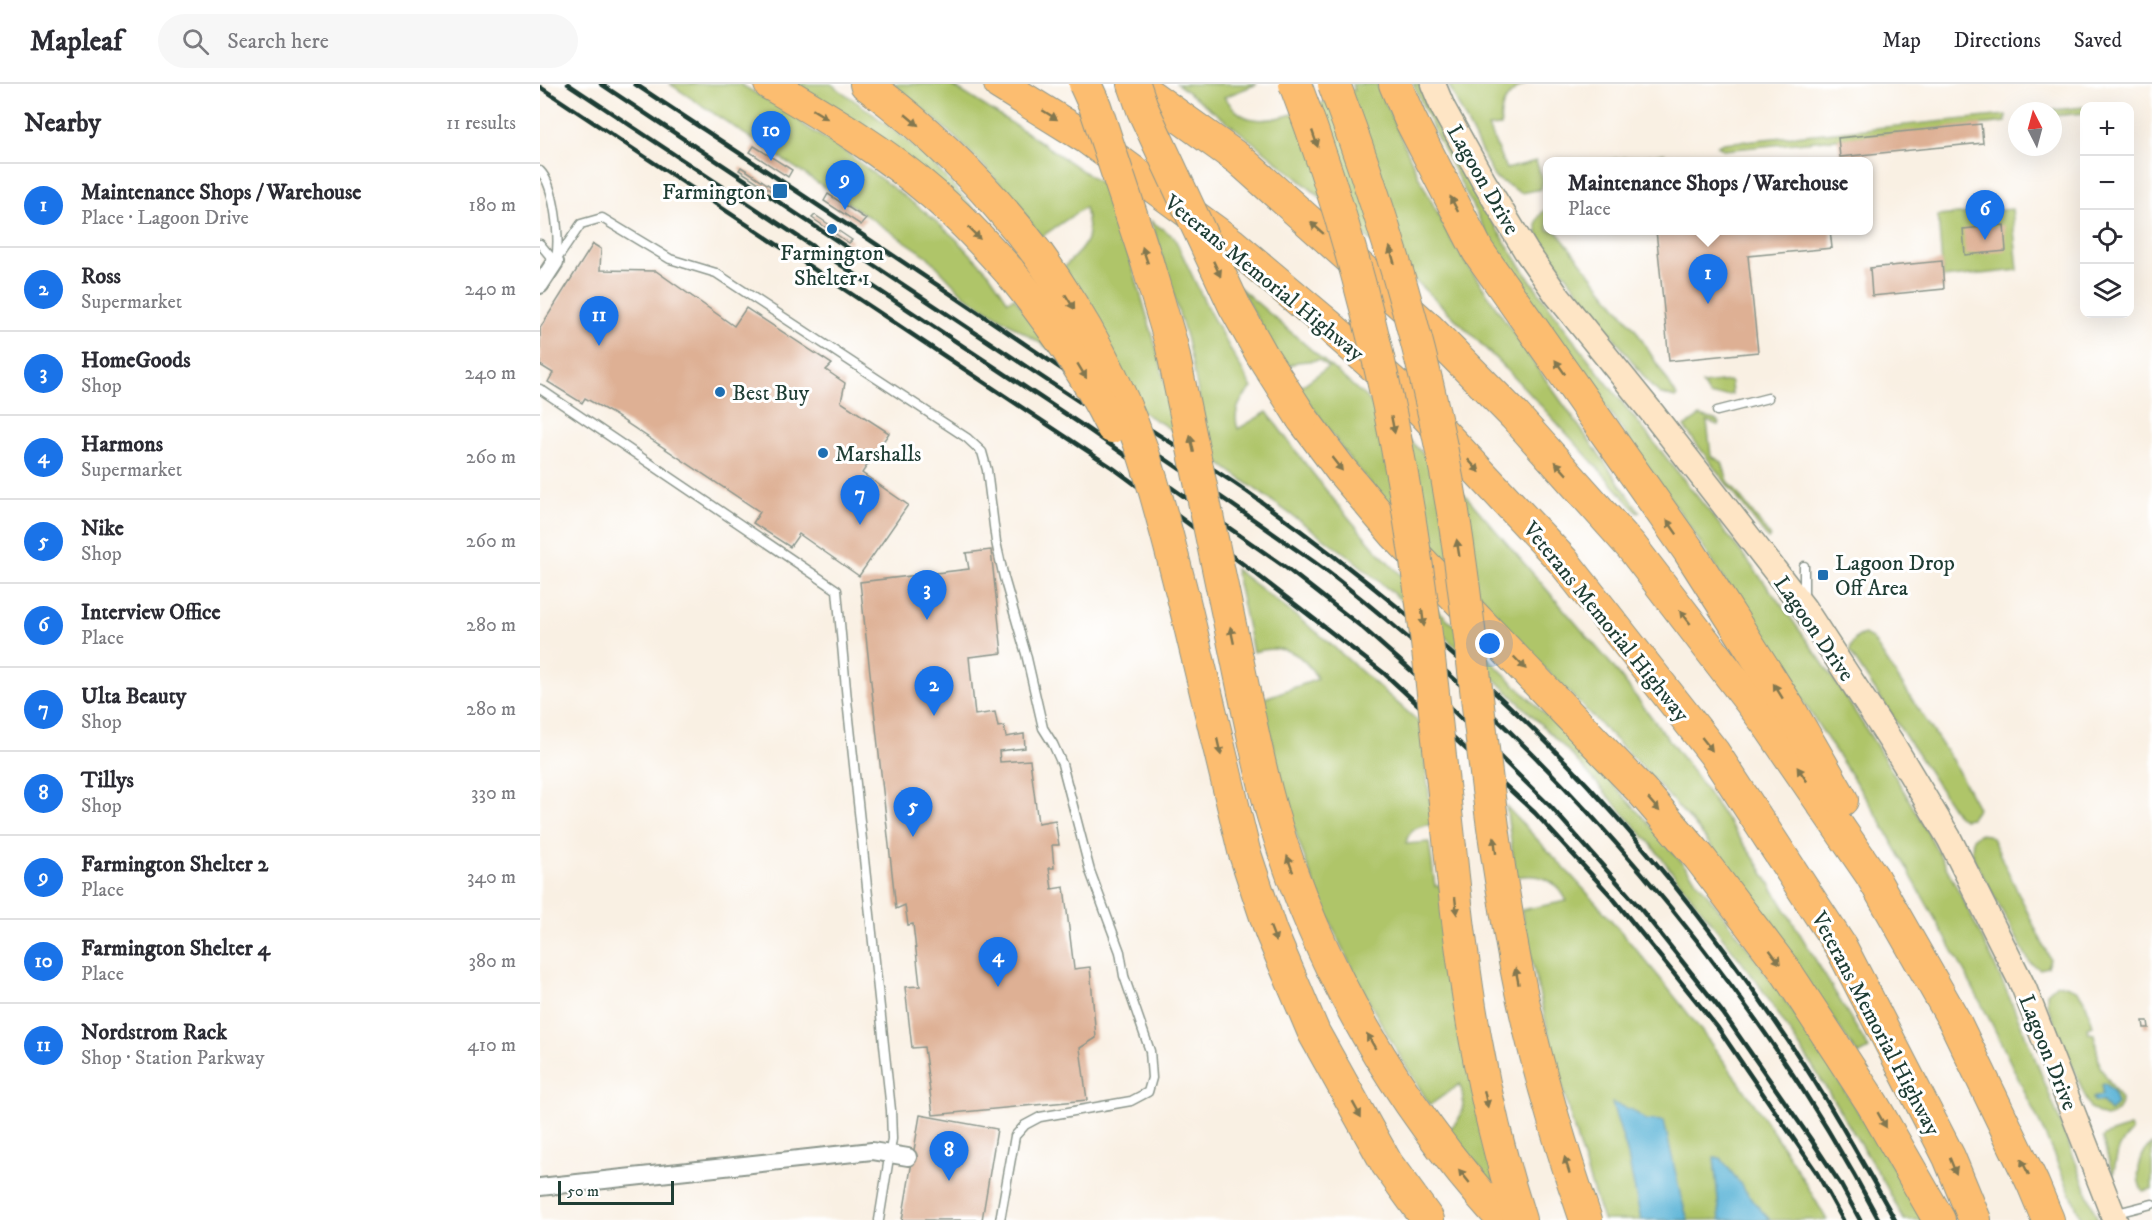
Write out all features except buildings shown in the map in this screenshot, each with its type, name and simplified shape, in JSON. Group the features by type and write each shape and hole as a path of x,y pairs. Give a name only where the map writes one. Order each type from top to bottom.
{"highway":[{"path":"770,84 826,118 908,174 957,216 1010,273 1054,329 1102,407 1128,462 1149,520 1183,597"},
{"path":"866,84 924,130 1003,210 1066,296 1106,367 1131,421 1150,475 1183,597 1244,851 1271,932 1314,1033 1387,1164 1428,1220"},
{"name":"Veterans Memorial Highway","path":"1000,84 1087,138 1232,244 1327,324 1409,397 1563,561 1714,753 1841,947 1949,1157 1975,1220"},
{"path":"1067,84 1118,177"},
{"path":"1085,84 1095,106 1150,270 1170,343 1244,692 1274,816 1300,894 1346,995 1402,1091 1448,1155 1503,1220"},
{"path":"1134,84 1143,110 1235,307 1302,418 1341,470 1395,534 1641,790 1699,857 1794,983 1872,1103 1939,1220"},
{"path":"1134,84 1240,160 1428,329 1515,416 1631,546 1769,726 1872,876 1954,1020"},
{"path":"1149,84 1183,197"},
{"path":"1295,84 1323,162 1357,273 1372,327 1392,422 1411,528 1421,602 1462,963 1473,1036 1490,1117 1520,1220"},
{"path":"1334,84 1391,250 1418,347 1442,454 1465,591 1496,849 1519,985 1536,1059 1567,1167 1586,1220"},
{"path":"1395,84 1410,119 1478,251 1689,551 1794,718 1856,823 1954,1020 2048,1220"}],"street":[{"name":"Lagoon Drive","path":"1433,84 1443,108 1484,182 1526,251 1556,294 1804,608 1892,743 1949,838 2024,988 2114,1217"},
{"path":"540,285 555,262"},
{"path":"540,1187 872,1151 908,1157"}],"lane":[{"path":"540,171 547,181 554,211 557,252 555,262"},
{"path":"555,262 581,224 602,218 670,259 716,273 967,438 982,452 987,470 996,542 1043,728 1062,764 1090,871 1120,952 1124,976 1150,1051 1152,1078 1148,1092 1131,1101 1040,1118 1025,1125 1015,1136 1000,1220"},
{"path":"540,244 555,262"},
{"path":"540,389 837,590 891,1110 892,1139 879,1220"},
{"path":"1717,411 1768,398"},
{"path":"1804,566 1804,608"},
{"path":"2114,1217 2152,1204"}],"green space":[{"path":"670,84 740,84 795,116 805,126 844,151 925,212 955,238 989,273 1008,301 1014,297 1053,351 964,295 927,256"},
{"path":"790,84 831,84 865,108 934,165 1000,237 995,241"},
{"path":"893,84 950,84 1103,185 1124,238 1159,357 1177,433 1142,412 1064,267 1086,241 1088,228 1085,207 1041,237 1010,195 973,155"},
{"path":"1177,84 1257,84 1224,97 1245,117 1265,120 1291,115 1318,105 1354,90 1352,84 1377,84 1418,175 1453,243 1529,356 1640,512 1638,513 1506,369 1388,256 1263,150"},
{"path":"1413,84 1420,84 1455,158 1496,228 1542,296 1793,621 1846,698 1896,777 1942,858 2000,976 2044,1080 2098,1220 2082,1220 2042,1128 1992,1024 1878,817 1688,524 1493,246 1437,137"},
{"path":"1448,84 1525,84 1505,101 1501,112 1501,126 1488,127 1506,169 1536,161 1543,181 1541,189 1521,193 1494,177"},
{"path":"2080,107 2080,113 2062,115 2062,109"},
{"path":"2006,115 2006,122 1725,150 1717,146 1723,143"},
{"path":"1664,154 1661,157 1636,157"},
{"path":"2012,209 2018,270 1943,278 1938,216"},
{"path":"1543,213 1543,235 1559,235 1635,329 1677,396 1676,398 1661,394 1651,386 1540,241 1537,223"},
{"path":"1151,221 1174,237 1209,311 1252,388 1238,406 1236,423 1238,429 1267,412 1333,498 1385,558 1561,730 1665,842 1746,945 1784,999 1821,1053 1926,1220 1904,1220 1885,1184 1813,1067 1757,982 1650,843 1568,751 1498,682 1350,557 1212,458 1187,340"},
{"path":"1239,287 1368,399 1466,496 1611,664 1691,769 1758,864 1869,1049 1858,1055 1750,897 1697,828 1647,772 1516,639 1382,497 1350,460 1299,388 1328,367 1319,360 1297,362 1285,368"},
{"path":"1729,381 1732,394 1729,395 1710,396 1702,384"},
{"path":"1700,416 1719,423 1718,425 1707,421 1711,456 1722,462 1728,481 1770,536 1768,539 1684,427"},
{"path":"1235,569 1319,634 1420,723 1433,824 1415,829 1409,835 1406,844 1429,842 1435,886 1440,885 1496,1188 1448,1129 1461,1115 1463,1097 1460,1084 1430,1105 1373,1009 1325,911 1298,840 1278,770 1262,699 1318,679 1305,662 1291,652 1274,649 1253,652"},
{"path":"1865,634 1873,640 1952,760 1978,808 1971,818 1964,819 1958,816 1850,652 1854,640"},
{"path":"1506,806 1598,905 1699,1027 1779,1141 1827,1220 1603,1220 1578,1143 1557,1066 1521,910 1567,901 1558,887 1546,879 1533,876 1516,877"},
{"path":"1979,834 1992,838 2050,959 2047,967 2040,969 2030,963 1974,859 1973,838"},
{"path":"2057,984 2073,988 2086,1004 2093,1026 2087,1028 2088,1033 2094,1034 2100,1067 2121,1099 2119,1109 2112,1115 2105,1117 2090,1108 2047,1004 2047,993"},
{"path":"2130,1127 2132,1131 2118,1151 2113,1175 2102,1138"},
{"path":"2152,1144 2152,1189 2143,1191 2139,1180 2139,1166 2144,1153"}],"water":[{"path":"2105,1083 2113,1091 2117,1104 2110,1112 2103,1102 2094,1101 2093,1098 2102,1095 2102,1085"},
{"path":"1612,1103 1632,1110 1646,1120 1664,1121 1688,1220 1641,1220 1627,1152"},
{"path":"1714,1158 1721,1158 1770,1220 1720,1220"}],"railway":[{"path":"568,84 1079,423 1285,567 1363,628 1424,682 1551,807 1640,908 1723,1013 1810,1138 1841,1185 1860,1220"},
{"path":"601,84 1234,506 1329,573 1419,647 1571,794 1642,873 1708,955 1770,1040 1827,1129 1879,1220"},
{"path":"635,84 946,290 1144,426 1246,491 1355,573 1459,660 1566,762 1641,845 1677,889 1745,978 1808,1071 1895,1220"},
{"path":"540,87 1113,468 1251,570 1385,674 1535,813 1612,897 1718,1028 1817,1173 1843,1220"}],"place":[{"name":"Farmington Shelter 4","path":"771,161"},
{"name":"Farmington","path":"780,191"},
{"name":"Farmington Shelter 2","path":"845,210"},
{"name":"Farmington Shelter 1","path":"832,229"},
{"name":"Interview Office","path":"1985,240"},
{"name":"Maintenance Shops / Warehouse","path":"1708,304"},
{"name":"Nordstrom Rack","path":"599,346"},
{"name":"Best Buy","path":"720,392"},
{"name":"Marshalls","path":"823,453"},
{"name":"Ulta Beauty","path":"860,525"},
{"name":"Lagoon Drop Off Area","path":"1823,575"},
{"name":"HomeGoods","path":"927,620"},
{"name":"Ross","path":"934,716"},
{"name":"Nike","path":"913,837"},
{"name":"Harmons","path":"998,987"},
{"name":"Tillys","path":"949,1181"}]}
